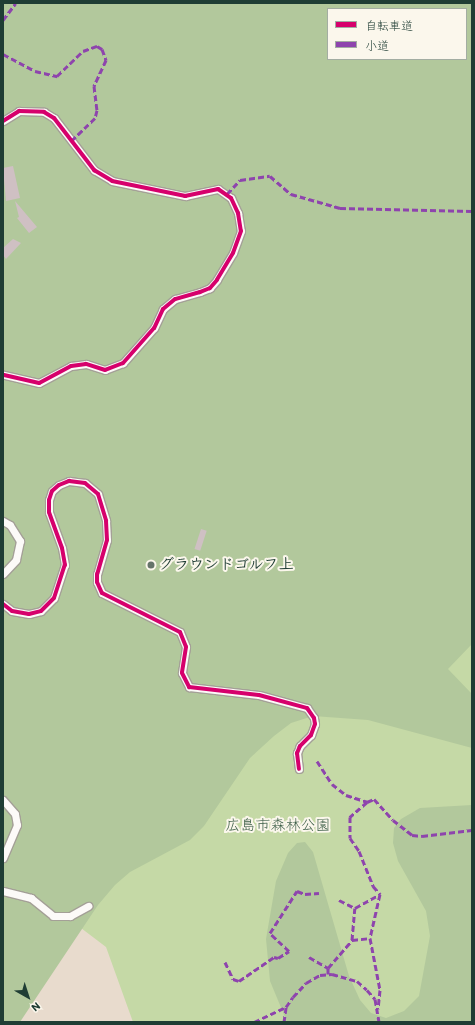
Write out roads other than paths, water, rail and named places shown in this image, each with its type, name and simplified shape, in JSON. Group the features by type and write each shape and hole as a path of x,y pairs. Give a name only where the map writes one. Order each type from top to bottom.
{"street":[{"path":"3,121 19,111 44,112 54,118 94,170 112,181 185,196 218,189 227,194 235,205 241,231 233,253 217,280 210,288 175,298 163,309 154,328 123,363 105,370 86,364 71,366 39,383 3,376"},
{"path":"3,604 12,611 29,614 41,611 54,598 65,565 62,548 49,512 49,500 52,491 59,485 69,481 85,483 98,494 106,521 107,540 97,574 97,582 102,592 180,632 186,647 182,673 190,687 259,695 307,708 314,718 315,724 311,735 300,746 297,753 299,769"},
{"path":"3,521 10,525 20,541 16,560 3,574"},
{"path":"3,800 15,814 17,825 3,858"},
{"path":"3,891 31,898 53,916 70,916 88,906"}],"place":[{"name":"グラウンドゴルフ上","path":"151,565"}],"park label":[{"name":"広島市森林公園","path":"278,826"}]}
